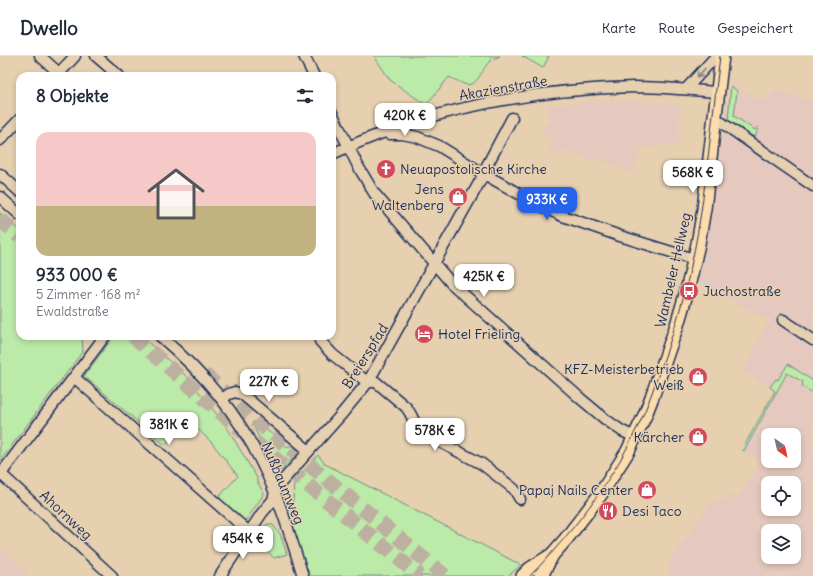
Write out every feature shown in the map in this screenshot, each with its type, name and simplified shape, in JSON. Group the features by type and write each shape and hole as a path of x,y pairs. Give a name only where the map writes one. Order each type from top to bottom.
{"main road":[{"name":"Wambeler Hellweg","path":"542,576 552,555 600,495 625,456 652,397 675,333 687,291 704,209 722,56"},
{"name":"Wambeler Hellweg","path":"522,576 552,555"}],"street":[{"path":"40,56 57,72"},
{"path":"62,72 75,56"},
{"path":"96,56 114,72"},
{"path":"304,56 312,72"},
{"path":"686,89 716,56"},
{"name":"Akazienstraße","path":"336,152 419,120 488,103 530,95 582,89 634,87 718,92"},
{"name":"Breierspfad","path":"220,576 262,513 273,500 274,492 368,382 484,174 512,118"},
{"path":"715,118 813,186"},
{"path":"417,137 415,128 419,120"},
{"path":"336,122 348,147 374,193 434,263 462,293 605,419 622,431 635,437"},
{"path":"0,140 16,123"},
{"path":"383,133 402,134 417,137 439,146 537,204 620,236 694,259"},
{"path":"0,174 16,188"},
{"path":"0,198 16,212"},
{"path":"783,320 813,340"},
{"path":"1,475 103,340"},
{"name":"Nußbaumweg","path":"164,340 190,363 212,386 257,453 268,476 288,528 303,576"},
{"path":"320,341 332,354 362,378 368,382 376,382 406,407 416,425 425,434 482,464 514,489 520,499"},
{"path":"74,377 249,532"},
{"path":"222,399 229,394 236,392 242,394 309,451"},
{"name":"Ahornweg","path":"1,475 112,576"}],"shaded area":[{"path":"730,84 765,102 776,89 813,102 813,576 668,576 672,570 666,566 709,505 733,495 738,497 761,462 742,450 775,391 744,371 768,320 698,282 706,249"},
{"path":"635,101 680,105 678,145 643,147 631,173 596,157 594,161 570,151 545,157 555,139 544,134 543,124 549,124 548,106 581,102"},
{"path":"0,548 30,576 0,576"}],"green space":[{"path":"374,56 500,56 489,62 479,78 469,85 449,77 426,105 390,80"},
{"path":"522,56 549,56 543,68"},
{"path":"731,86 737,91 734,116 755,130 758,126 755,137 728,120"},
{"path":"0,213 16,227 16,340 82,340 83,351 0,461"},
{"path":"111,340 145,340 187,377 226,426 257,478 257,481 264,494 246,520 243,520 218,498 238,476 212,443 188,419 165,445 84,376"},
{"path":"788,364 813,381 813,393 802,386 803,382 787,373 744,451 742,450 775,391 770,387 776,379 778,380"},
{"path":"256,421 287,447 295,444 300,449 282,470 276,470 273,468 252,423"},
{"path":"318,455 325,464 521,565 508,576 309,576 287,512 293,501 294,482"},
{"path":"267,524 273,525 280,534 287,554 274,558 255,540"}],"tunnel":[{"path":"0,219 16,233"},
{"path":"138,340 256,443 420,576"},
{"path":"204,374 268,431 445,576"}],"tram line":[{"path":"530,576 560,543 602,489 625,451 642,418 654,388 677,320 695,249 703,199 720,56"}],"place":[{"name":"Neuapostolische Kirche","path":"386,169"},
{"name":"Jens Waltenberg","path":"458,197"},
{"name":"Juchostraße","path":"689,291"},
{"name":"Hotel Frieling","path":"424,334"},
{"name":"KFZ-Meisterbetrieb Weiß","path":"698,377"},
{"name":"Kärcher","path":"698,437"},
{"name":"Papaj Nails Center","path":"647,490"},
{"name":"Desi Taco","path":"608,511"}]}
